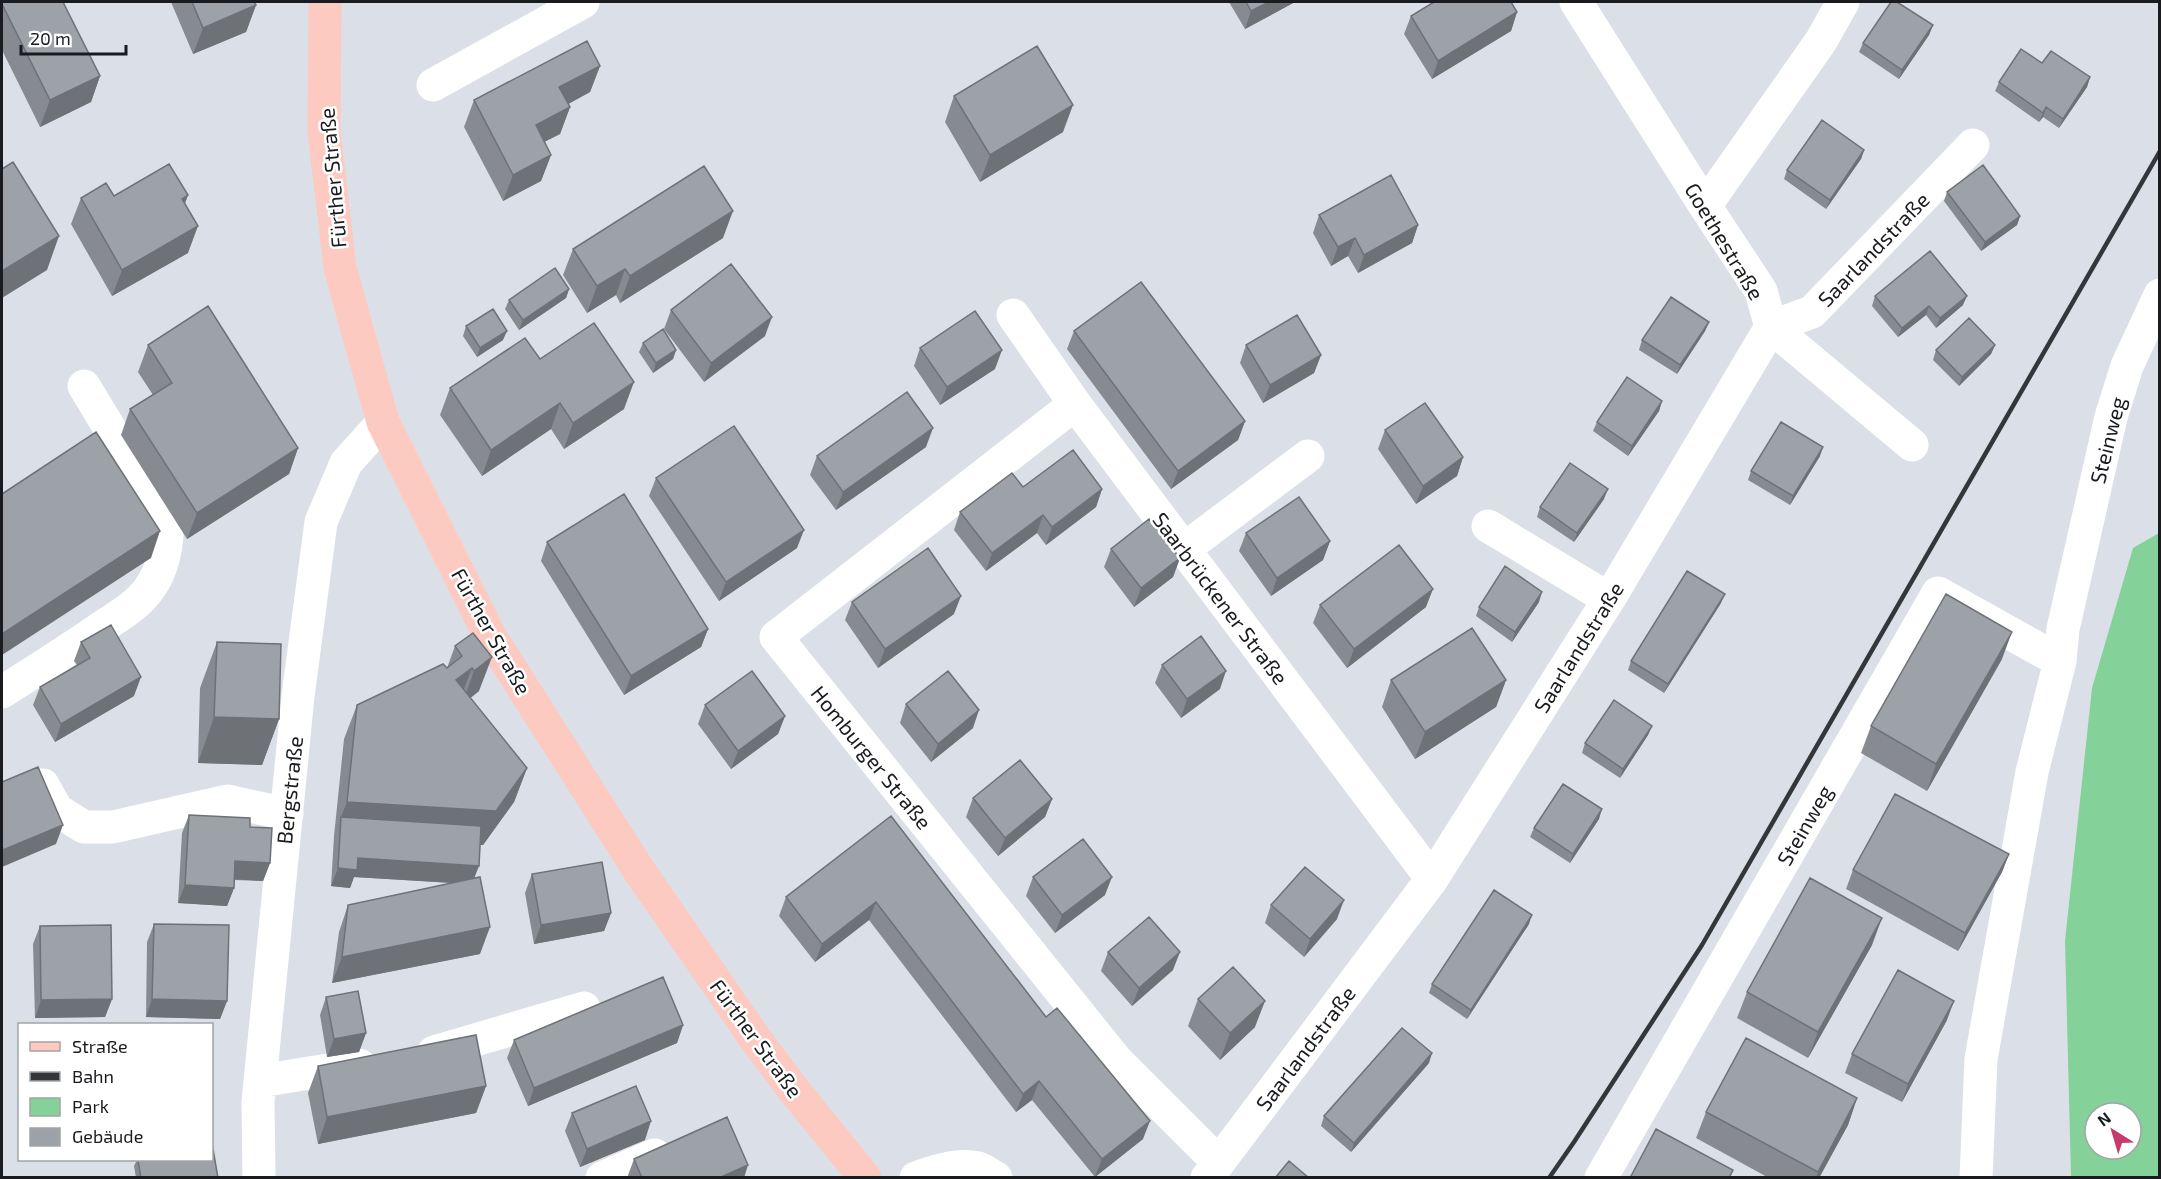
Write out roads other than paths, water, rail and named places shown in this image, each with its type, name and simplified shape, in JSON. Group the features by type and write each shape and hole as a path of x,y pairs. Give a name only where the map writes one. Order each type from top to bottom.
{"main road":[{"name":"Fürther Straße","path":"325,2 324,131 340,268 383,422 490,636 638,869 754,1037 865,1178"}],"street":[{"path":"433,85 583,2"},
{"name":"Goethestraße","path":"1576,2 1761,291 1771,327"},
{"path":"1705,206 1821,41 1843,2"},
{"name":"Saarlandstraße","path":"1212,1170 1432,879 1609,598 1771,327 1812,312 1973,145"},
{"name":"Steinweg","path":"1976,1178 1981,1059 2032,772 2060,661 2062,629 2111,417 2127,366 2160,295"},
{"name":"Saarbrückener Straße","path":"1013,315 1075,404 1432,879"},
{"path":"1771,327 1912,446"},
{"path":"2,692 138,602 151,587 162,562 167,539 167,523 84,386"},
{"name":"Homburger Straße","path":"1075,404 776,637 1117,1061 1212,1170"},
{"name":"Bergstraße","path":"259,1178 260,1080 298,696 321,522 346,463 383,422"},
{"path":"1184,549 1308,456"},
{"path":"1488,526 1609,598"},
{"name":"Steinweg","path":"1601,1178 1938,593 2060,661"},
{"path":"43,785 57,810 84,827 113,827 227,801 287,814"},
{"path":"260,1080 428,1054 584,1008"},
{"path":"602,1178 655,1155"},
{"path":"916,1178 932,1171 978,1168 996,1178"}],"railway":[{"path":"1549,1178 1702,945 2160,151"}]}
